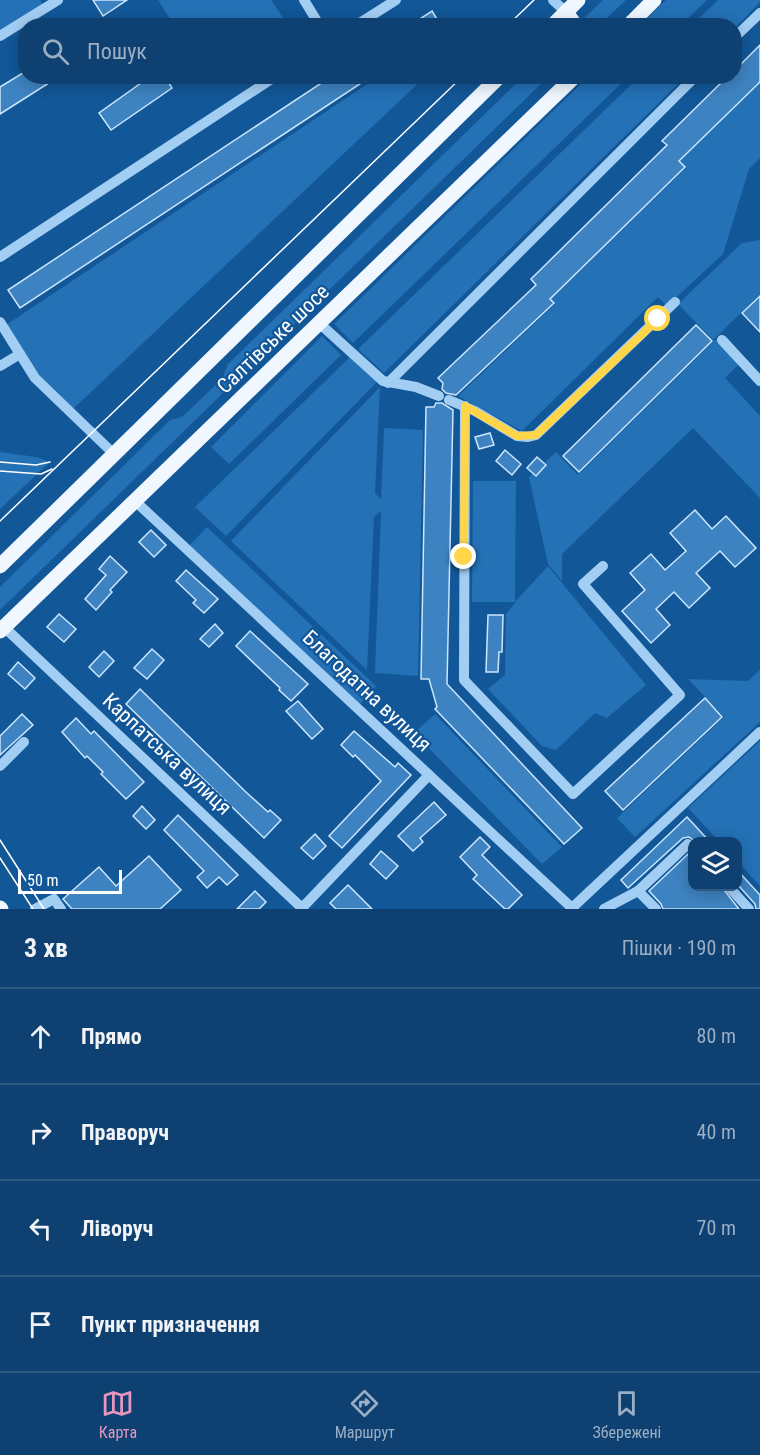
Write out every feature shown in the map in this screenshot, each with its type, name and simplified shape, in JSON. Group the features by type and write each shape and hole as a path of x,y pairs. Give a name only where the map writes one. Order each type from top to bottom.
{"main road":[{"path":"560,18 579,0"},
{"path":"636,18 654,0"},
{"path":"566,12 570,18"},
{"name":"Салтівське шосе","path":"0,566 492,84"},
{"name":"Салтівське шосе","path":"2,629 567,84"}],"street":[{"path":"29,18 58,0"},
{"path":"304,0 315,18"},
{"path":"368,18 396,0"},
{"path":"553,0 566,12"},
{"path":"742,31 760,13"},
{"path":"0,36 18,25"},
{"path":"0,257 264,84"},
{"path":"388,383 688,84"},
{"path":"319,323 382,381 416,387 465,406 517,436 536,435 675,302"},
{"path":"0,322 35,378 114,454"},
{"path":"722,340 760,381"},
{"path":"0,366 20,354"},
{"path":"465,406 464,680 573,794 680,695 583,584 603,566"},
{"name":"Благодатна вулиця","path":"135,501 572,908"},
{"name":"Карпатська вулиця","path":"2,629 303,909"},
{"path":"572,908 760,732"},
{"path":"0,766 24,742"},
{"path":"303,909 429,775"},
{"path":"604,909 638,891 688,844"},
{"path":"638,891 656,909"},
{"path":"733,891 749,909"},
{"path":"35,909 54,899 61,909"}],"shaded area":[{"path":"0,0 40,0 45,7 28,18 18,18 18,24 0,36"},
{"path":"158,0 271,0 283,18 170,18"},
{"path":"603,0 626,0 607,18 584,18"},
{"path":"666,0 707,0 688,18 647,18"},
{"path":"718,0 760,0 742,21 742,18 699,18"},
{"path":"760,83 760,158 749,169 723,254 667,306 658,297 522,431 458,396 555,304 551,299 686,168 680,161"},
{"path":"368,84 418,84 71,411 35,378 3,327"},
{"path":"516,84 541,84 0,610 0,587 170,420 182,417 222,379 228,364"},
{"path":"581,84 621,84 353,343 334,324"},
{"path":"632,84 678,84 384,373 358,349"},
{"path":"760,240 760,297 758,296 713,340 678,304 742,243"},
{"path":"322,336 341,355 229,464 211,447"},
{"path":"716,339 739,364 725,378 760,416 760,498 693,428 562,554 562,581 548,564 529,477 556,452 578,475"},
{"path":"350,357 377,382 226,536 195,507"},
{"path":"380,387 375,493 381,499 384,428 423,430 418,676 375,673 381,511 374,517 367,670 231,541"},
{"path":"0,452 36,457 50,462 0,509"},
{"path":"473,481 516,481 515,602 472,602"},
{"path":"207,527 376,686 360,704 189,546"},
{"path":"548,566 646,685 607,718 595,713 556,750 542,746 488,689 505,675 506,614"},
{"path":"760,670 760,722 635,837 617,818 724,717 688,679 748,681"},
{"path":"435,714 562,847 542,864 414,733"},
{"path":"760,741 760,886 742,866 742,837 715,837 688,808"}],"building":[{"path":"93,0 127,0 103,16"},
{"path":"432,11 436,18 421,18"},
{"path":"760,45 760,82 679,161 685,167 550,299 554,303 456,395 446,393 442,389 443,383 438,378 536,285 531,279 667,145 662,141 720,84 742,84 742,63"},
{"path":"18,76 18,84 47,84 0,114 0,87"},
{"path":"140,84 170,84 172,88 111,130 99,113"},
{"path":"320,84 360,84 20,308 8,290"},
{"path":"760,296 760,332 742,313"},
{"path":"696,325 712,341 579,472 563,456"},
{"path":"436,403 442,403 453,410 447,684 582,828 564,844 435,709 437,707 429,679 421,679 426,407 434,407"},
{"path":"490,433 494,445 479,449 475,437"},
{"path":"505,450 521,464 512,475 496,461"},
{"path":"537,457 546,465 536,476 527,468"},
{"path":"695,510 712,529 726,516 756,548 735,567 720,551 696,573 710,588 689,608 674,592 656,609 670,625 651,643 622,611 645,590 630,573 651,554 665,570 686,551 670,533"},
{"path":"151,530 166,545 154,557 139,542"},
{"path":"110,556 127,572 96,610 85,599 106,575 99,569"},
{"path":"186,570 218,599 204,613 193,603 196,600 176,581"},
{"path":"59,614 76,629 64,642 47,627"},
{"path":"488,615 503,615 502,652 499,652 498,672 486,672"},
{"path":"215,624 223,633 209,647 200,639"},
{"path":"250,631 308,684 291,701 236,646"},
{"path":"152,649 164,660 147,679 134,668"},
{"path":"104,651 114,661 99,677 89,667"},
{"path":"18,662 35,678 25,689 8,674"},
{"path":"140,689 247,793 268,812 270,810 281,820 264,838 126,704"},
{"path":"705,698 722,717 623,810 605,791"},
{"path":"298,701 323,729 312,739 286,711"},
{"path":"22,714 33,725 0,755 0,736"},
{"path":"76,718 91,734 94,731 144,782 126,799 101,774 103,772 87,756 85,758 62,732"},
{"path":"354,731 395,767 398,763 411,775 342,848 329,836 381,781 355,755 353,757 341,745"},
{"path":"434,802 446,815 420,838 423,842 413,851 398,836"},
{"path":"142,806 155,820 146,829 133,816"},
{"path":"178,815 238,875 227,885 219,877 207,888 197,877 204,871 164,830"},
{"path":"687,817 705,837 683,838 628,888 621,880"},
{"path":"315,834 326,846 313,859 301,848"},
{"path":"480,837 490,847 482,855 522,895 508,909 505,909 473,879 477,875 460,857"},
{"path":"381,851 398,866 386,879 370,864"},
{"path":"688,854 688,891 725,891 739,909 663,909 649,891"},
{"path":"149,856 181,890 160,909 72,909 63,899 99,867 116,886"},
{"path":"742,875 760,895 760,909 756,909 755,904 742,889"},
{"path":"348,885 372,909 336,909 330,903"},
{"path":"255,891 266,902 259,909 237,909"}],"tram line":[{"path":"515,18 534,0"},
{"path":"0,521 455,84"},
{"path":"0,462 36,465 50,462"},
{"path":"0,471 41,474 52,469"},
{"path":"0,840 44,909"},
{"path":"0,858 33,909"}],"route":[{"path":"464,557 465,406 517,436 536,435 658,319"}]}
